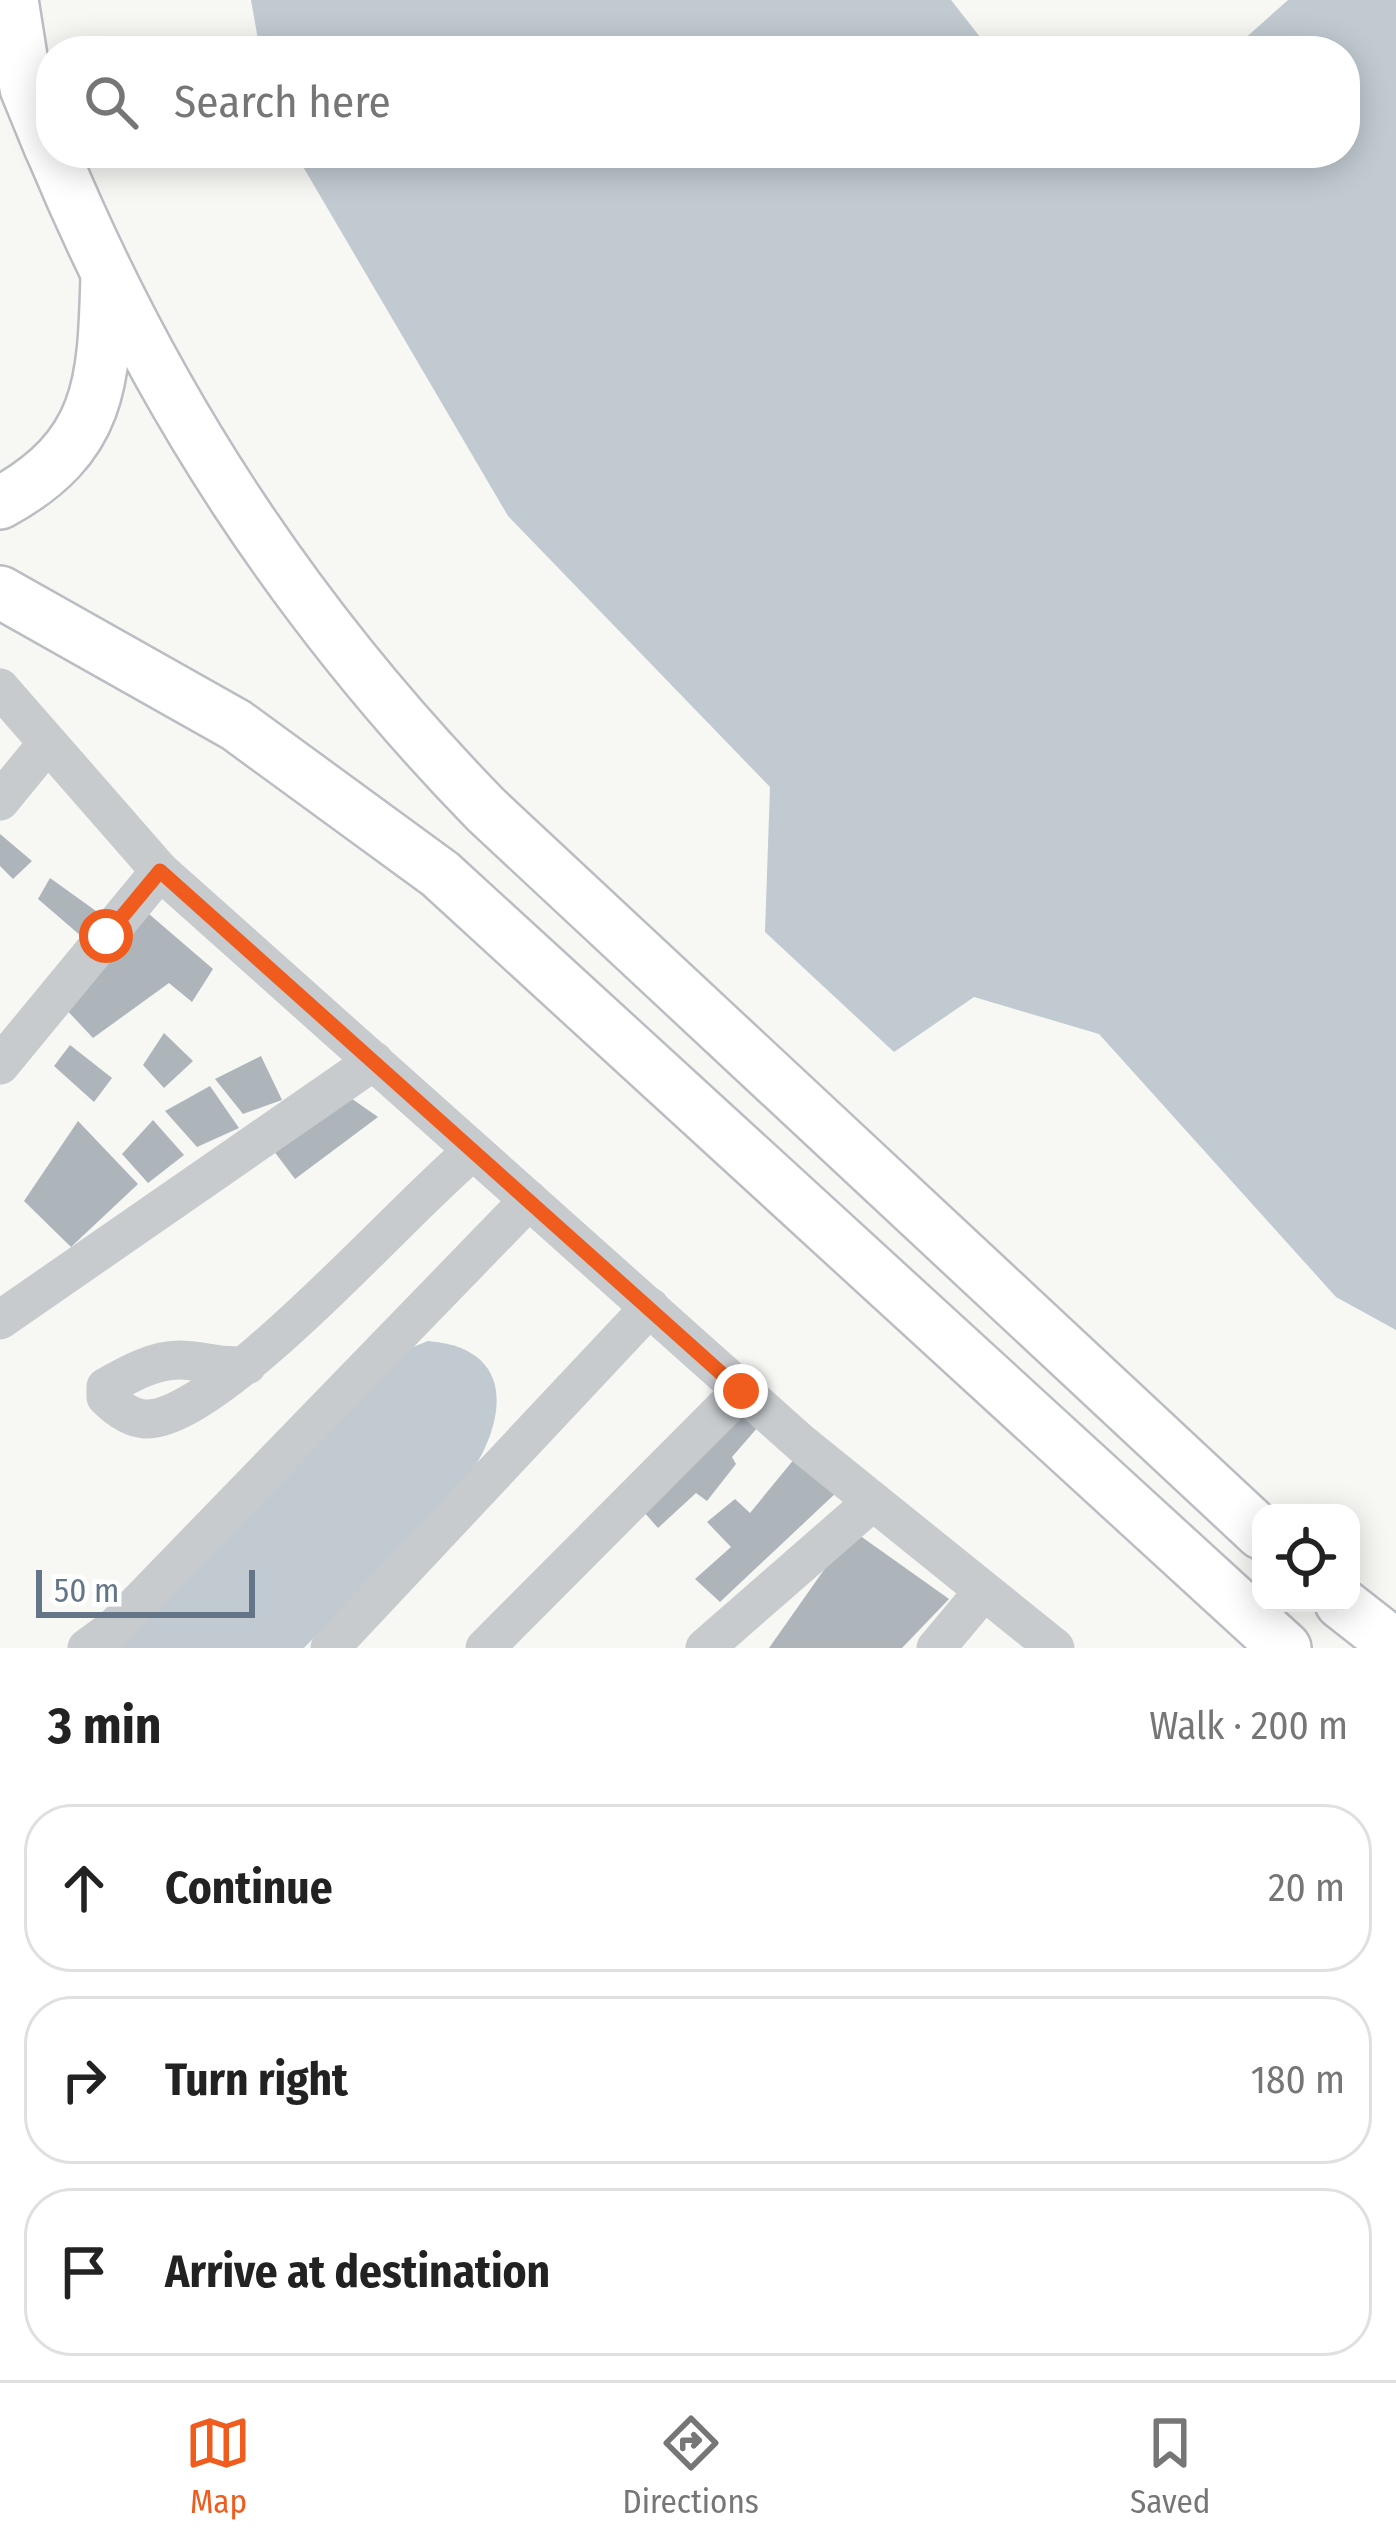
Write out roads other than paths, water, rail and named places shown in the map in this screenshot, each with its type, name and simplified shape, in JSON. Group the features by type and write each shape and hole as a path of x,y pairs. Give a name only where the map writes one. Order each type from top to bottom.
{"main road":[{"path":"12,0 13,69 36,117"},
{"path":"60,168 107,270 212,468 333,642 440,764 1252,1525"},
{"path":"0,502 43,479 75,445 95,396 107,270"},
{"path":"0,592 256,738 352,805 533,956 1285,1648"},
{"path":"1353,1612 1396,1646"}],"street":[{"path":"0,688 160,871 741,1391 871,1503 1055,1648"},
{"path":"0,801 46,745"},
{"path":"0,1065 160,871"},
{"path":"0,1320 374,1061"},
{"path":"247,1365 433,1183 472,1152"},
{"path":"87,1648 113,1629 529,1201"},
{"path":"329,1648 650,1307"},
{"path":"485,1648 741,1391"},
{"path":"705,1648 871,1503"},
{"path":"936,1648 982,1592"}]}
